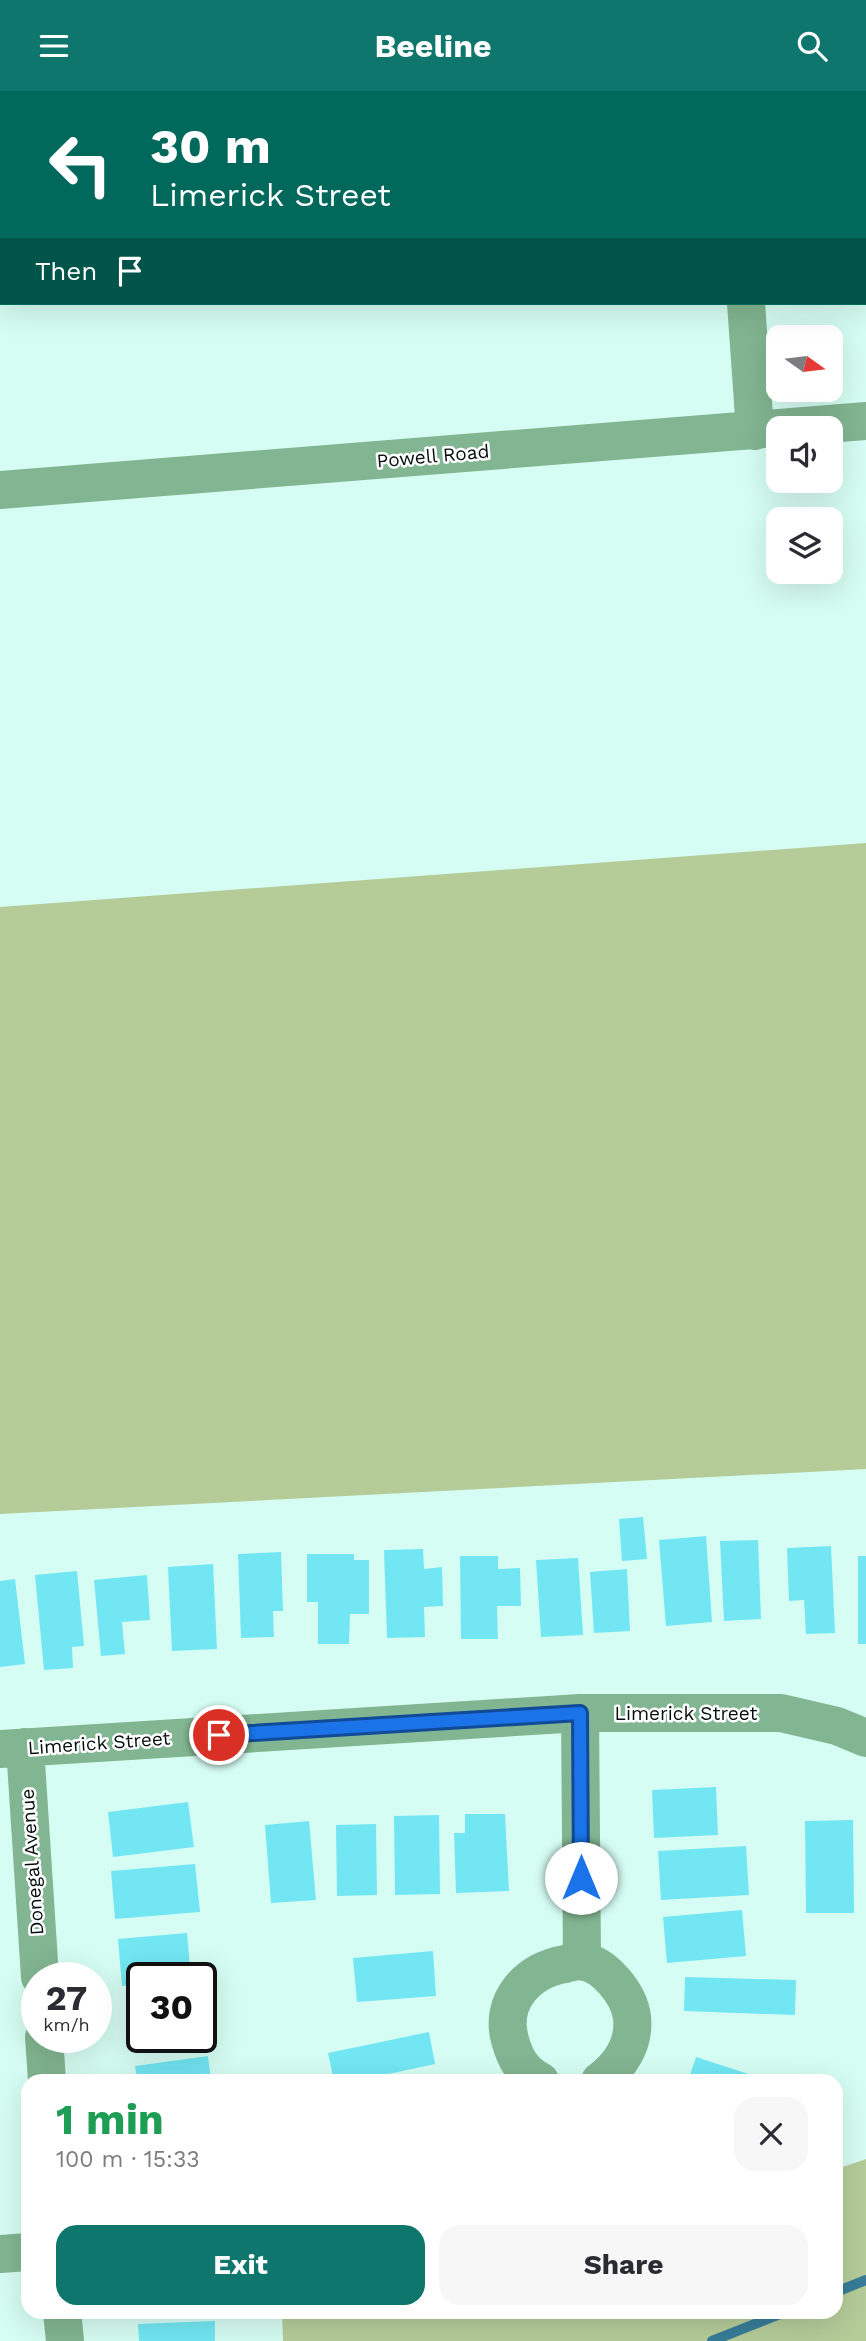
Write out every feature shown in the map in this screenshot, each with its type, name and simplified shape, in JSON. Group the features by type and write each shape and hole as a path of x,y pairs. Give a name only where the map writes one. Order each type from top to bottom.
{"street":[{"path":"746,305 755,431"},
{"name":"Powell Road","path":"0,490 866,421"},
{"path":"580,1713 582,1961"},
{"name":"Limerick Street","path":"12,1748 580,1713 781,1713 837,1726 866,1738"},
{"name":"Donegal Avenue","path":"12,1748 38,1962"},
{"path":"529,2074 515,2057 506,2027 512,2000 528,1978 548,1967 582,1961 600,1969 613,1979 626,1997 632,2018 629,2045 615,2070 610,2074"},
{"path":"45,2053 47,2074"},
{"path":"0,2254 21,2252"},
{"path":"63,2319 65,2341"}],"green space":[{"path":"866,843 866,1469 0,1514 0,907"},
{"path":"866,2159 866,2341 283,2341 282,2319 843,2319 843,2167"}],"building":[{"path":"643,1517 647,1559 622,1561 619,1519"},
{"path":"706,1536 712,1622 666,1626 659,1540"},
{"path":"758,1540 761,1619 724,1621 720,1541"},
{"path":"831,1546 835,1633 806,1634 804,1600 789,1601 787,1548"},
{"path":"423,1549 424,1569 442,1567 443,1606 424,1607 425,1637 387,1638 384,1550"},
{"path":"281,1552 283,1611 273,1611 274,1637 241,1638 238,1554"},
{"path":"307,1554 354,1554 354,1560 369,1560 369,1614 350,1614 349,1644 318,1644 318,1602 307,1602"},
{"path":"460,1556 498,1556 498,1569 520,1568 521,1606 497,1606 498,1639 461,1639"},
{"path":"858,1556 866,1556 866,1644 858,1644"},
{"path":"578,1558 583,1635 541,1637 536,1560"},
{"path":"213,1564 217,1649 172,1651 168,1567"},
{"path":"627,1569 630,1631 594,1633 590,1572"},
{"path":"77,1571 84,1646 72,1647 73,1668 44,1670 35,1575"},
{"path":"147,1575 150,1620 122,1622 125,1654 101,1656 94,1580"},
{"path":"15,1579 25,1664 0,1667 0,1581"},
{"path":"716,1787 718,1835 654,1838 652,1790"},
{"path":"188,1802 194,1847 113,1857 108,1812"},
{"path":"465,1814 505,1814 509,1891 456,1893 454,1833 465,1833"},
{"path":"439,1815 440,1894 395,1895 394,1816"},
{"path":"853,1820 854,1913 806,1913 805,1821"},
{"path":"309,1821 316,1900 271,1903 265,1825"},
{"path":"376,1824 377,1895 337,1896 336,1825"},
{"path":"746,1846 749,1895 661,1900 658,1851"},
{"path":"195,1864 200,1912 115,1919 111,1871"},
{"path":"742,1910 746,1956 667,1963 663,1917"},
{"path":"187,1933 190,1962 126,1962 126,1986 122,1986 118,1939"},
{"path":"433,1951 436,1996 357,2002 353,1958"},
{"path":"685,1977 796,1980 795,2015 684,2011"},
{"path":"429,2032 435,2064 389,2074 332,2074 328,2053"},
{"path":"208,2056 210,2074 136,2074 135,2066"},
{"path":"696,2057 748,2074 690,2074"},
{"path":"215,2321 215,2341 139,2341 138,2324"}],"waterway":[{"path":"843,2289 866,2280"},
{"path":"712,2341 767,2319"}],"route":[{"path":"219,1735 580,1713 581,1878"}]}
